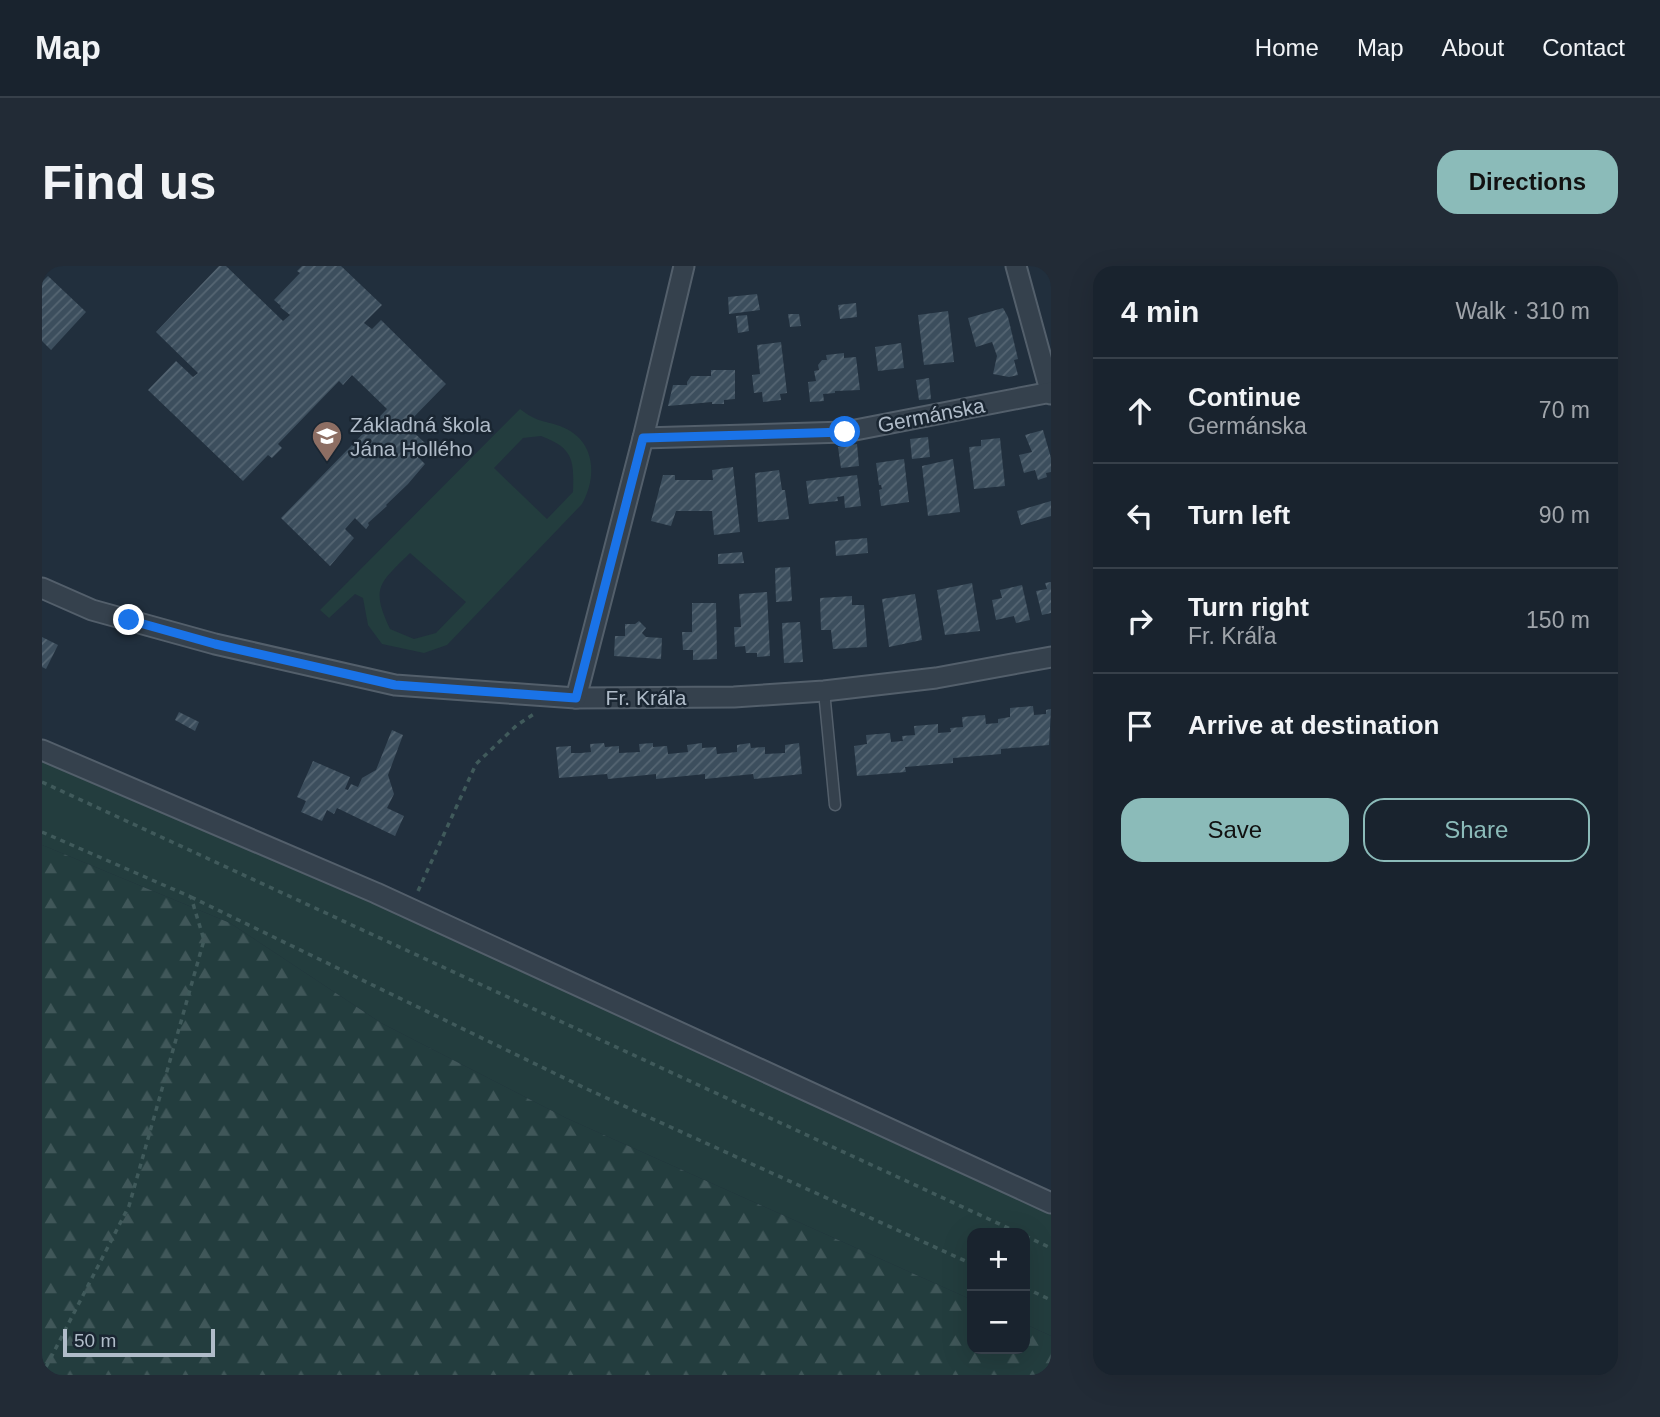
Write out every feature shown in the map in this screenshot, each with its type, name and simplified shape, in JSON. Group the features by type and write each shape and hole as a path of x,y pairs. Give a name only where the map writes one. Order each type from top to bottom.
{"street":[{"path":"576,698 684,266"},
{"path":"1016,266 1051,393"},
{"name":"Germánska","path":"643,438 845,432 1051,393"},
{"name":"Fr. Kráľa","path":"42,588 92,610 203,641 395,685 576,698 734,697 824,691 936,678 1051,657"},
{"path":"42,750 410,909 1051,1203"}],"lane":[{"path":"824,691 835,805"}],"path":[{"path":"410,909 476,764 517,725 556,696"},
{"path":"42,782 1008,1228"},
{"path":"42,832 191,897 589,1090 967,1262"},
{"path":"43,1375 129,1206 204,940 191,897"},
{"path":"1030,1238 1051,1248"},
{"path":"1030,1290 1051,1300"}],"green space":[{"path":"520,409 535,419 572,432 587,449 590,481 582,504 447,645 424,653 382,644 368,625 363,598 355,594 329,618 320,610","holes":["541,436 566,451 573,472 573,492 547,519 494,468 523,438","410,553 466,602 436,633 414,639 390,629 380,604 381,586 385,579"]},
{"path":"42,758 434,918 1051,1203 1051,1336 1030,1326 1030,1228 967,1228 967,1298 566,1118 381,1023 230,923 42,845"},
{"path":"42,845 230,923 381,1023 566,1118 967,1298 967,1354 1030,1354 1030,1326 1051,1336 1051,1375 42,1375"}],"building":[{"path":"219,266 226,266 283,321 290,315 274,300 300,273 297,271 302,266 341,266 382,305 364,323 372,329 381,320 446,384 406,425 426,444 416,455 425,464 368,523 366,529 355,518 345,529 354,538 330,566 281,518 387,409 352,375 343,385 339,381 278,444 282,448 272,458 268,455 243,481 148,390 176,361 193,377 198,373 156,332"},
{"path":"48,276 86,312 51,350 42,341 42,282"},
{"path":"757,294 760,310 729,314 728,297"},
{"path":"856,303 857,317 840,319 838,305"},
{"path":"1003,308 1008,317 1018,359 1014,360 1018,375 1009,377 993,374 997,356 992,342 976,347 968,318"},
{"path":"948,311 954,362 924,365 918,315"},
{"path":"788,314 799,314 801,326 790,327"},
{"path":"747,315 749,331 738,333 736,316"},
{"path":"781,342 787,393 780,394 781,400 763,402 762,392 754,393 752,375 760,374 757,345"},
{"path":"901,343 904,368 878,371 875,347"},
{"path":"844,353 844,358 856,357 860,390 835,391 823,394 824,401 810,402 808,382 816,381 814,371 819,370 818,365 822,360 827,360 826,355"},
{"path":"711,370 735,370 735,399 724,400 724,404 712,402 668,406 673,385 687,385 691,376 711,376"},
{"path":"929,378 931,399 919,400 916,380"},
{"path":"1043,430 1051,458 1051,472 1046,473 1047,477 1038,480 1035,470 1024,473 1019,455 1032,452 1025,435"},
{"path":"928,437 930,457 912,459 910,439"},
{"path":"1000,438 1005,486 974,489 969,447 981,446 981,440"},
{"path":"857,444 859,466 841,468 838,447"},
{"path":"904,459 909,502 881,506 879,490 882,489 876,463"},
{"path":"953,459 960,512 928,516 922,466"},
{"path":"733,467 740,532 714,535 712,511 676,511 671,526 651,521 663,475 675,475 675,480 713,480 712,470"},
{"path":"779,470 789,519 758,522 755,473"},
{"path":"857,475 861,506 845,508 844,496 837,497 838,501 809,504 806,481"},
{"path":"1051,501 1051,516 1021,525 1017,511"},
{"path":"867,538 868,553 836,556 835,541"},
{"path":"742,552 744,563 718,564 718,554"},
{"path":"790,567 792,601 776,602 775,568"},
{"path":"1051,582 1051,613 1042,615 1036,591 1047,589 1045,583"},
{"path":"972,583 980,631 945,635 937,590"},
{"path":"1022,585 1030,620 1016,623 1014,616 996,620 992,600 1002,598 1000,590"},
{"path":"767,592 770,656 757,657 757,653 746,653 745,646 735,647 734,627 741,627 739,594"},
{"path":"915,594 922,640 889,647 882,599"},
{"path":"852,596 852,605 864,605 867,647 833,649 831,630 821,630 820,598"},
{"path":"692,603 716,603 717,659 693,660 693,650 683,650 682,632 692,632"},
{"path":"639,621 646,628 642,633 646,637 662,638 661,659 614,656 615,636 625,636 625,624"},
{"path":"800,622 803,662 784,663 782,623"},
{"path":"42,637 58,645 46,669 42,667"},
{"path":"1033,706 1034,715 1046,714 1046,710 1051,709 1049,745 1001,749 1001,754 953,758 953,763 905,767 906,772 857,776 854,746 867,744 866,735 890,733 891,742 903,741 902,736 915,735 914,726 938,724 938,733 951,732 950,728 963,727 962,717 985,715 986,724 998,723 998,719 1010,717 1010,708"},
{"path":"179,712 199,722 195,731 175,720"},
{"path":"392,730 403,735 388,775 394,794 387,808 404,816 395,836 337,808 334,814 327,810 322,821 301,812 306,801 297,797 313,761 350,777 345,789 348,790 351,784 358,787 362,778 376,770"},
{"path":"604,743 605,747 619,746 619,753 640,752 639,744 653,743 653,747 667,746 668,754 688,752 687,745 702,743 702,748 716,747 717,754 737,752 737,745 750,743 751,748 765,747 765,754 785,753 785,745 799,743 802,774 754,779 753,774 705,779 705,774 656,779 656,774 608,779 607,774 559,778 556,747 571,746 571,753 581,753 591,752 590,744"}],"place":[{"name":"Základná škola Jána Hollého","path":"327,463"}],"route":[{"path":"129,620 215,644 395,685 576,698 643,438 845,432"}]}
